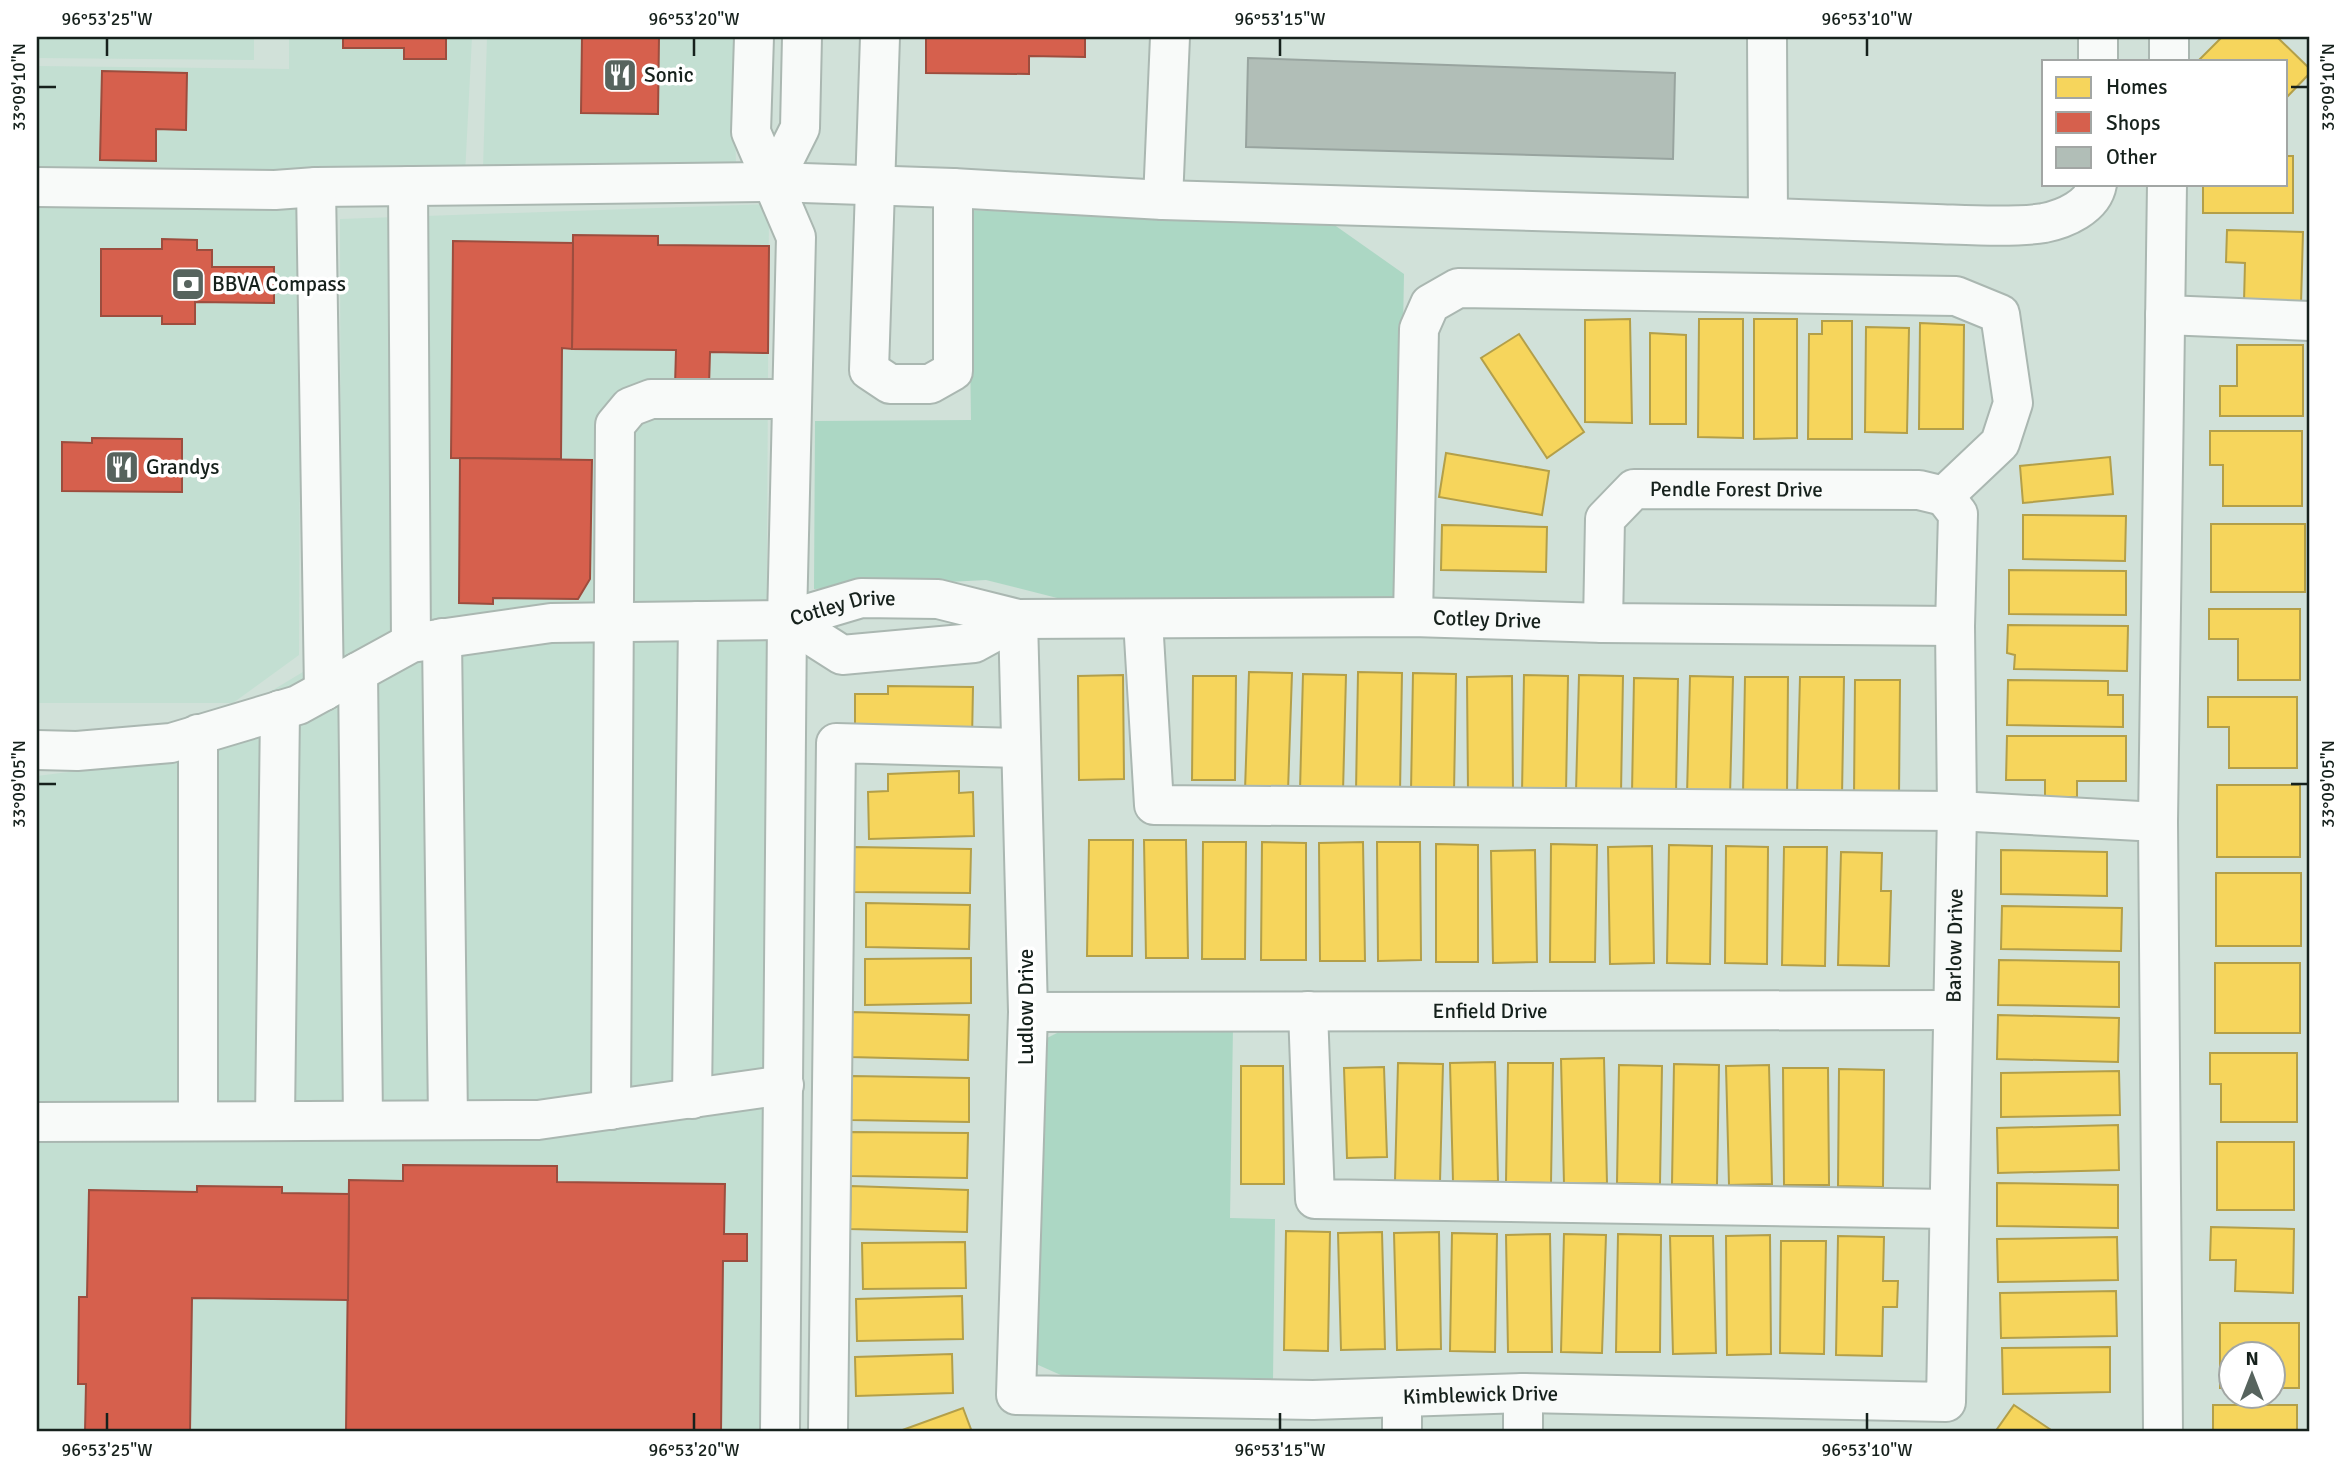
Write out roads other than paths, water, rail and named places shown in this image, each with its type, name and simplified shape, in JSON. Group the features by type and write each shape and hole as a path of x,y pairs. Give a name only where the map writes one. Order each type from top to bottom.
{"street":[{"path":"754,37 751,132 796,237 788,620 780,1432"},
{"path":"773,182 800,128 802,37"},
{"path":"880,37 869,370 890,384 930,384 953,370 953,188"},
{"path":"1163,200 1170,37"},
{"path":"1767,37 1768,218"},
{"path":"2098,37 2098,60"},
{"path":"2169,37 2169,60"},
{"path":"37,187 275,190 316,187 773,182 953,188 1163,200 1970,225 2042,223 2066,216 2087,203 2097,186"},
{"path":"408,186 448,1120"},
{"path":"2163,1432 2158,822 2167,186"},
{"path":"316,187 324,691"},
{"path":"1413,617 1419,329 1430,304 1458,288 1956,296 2000,314 2013,403 2000,443 1944,496"},
{"path":"2165,315 2310,321"},
{"path":"611,1111 615,425 629,407 651,399 793,399"},
{"name":"Pendle Forest Drive","path":"1603,623 1605,519 1634,489 1919,489 1944,496"},
{"name":"Barlow Drive","path":"1944,496 1958,514 1955,626 1958,811 1946,1402"},
{"name":"Cotley Drive","path":"788,620 861,598 938,599 1018,618 1143,620 1413,617 1603,623 1955,626"},
{"name":"Cotley Drive","path":"788,620 842,655 974,643 1018,618"},
{"name":"Ludlow Drive","path":"1016,1395 1028,1012 1018,618"},
{"path":"37,750 77,751 171,743 299,705 358,672 427,640 551,623 788,620"},
{"path":"1143,620 1154,805 1958,811 2158,822"},
{"path":"692,1099 698,621"},
{"path":"358,672 363,1120"},
{"path":"275,1120 280,710"},
{"path":"198,734 198,1121"},
{"path":"828,1432 836,743 1021,748"},
{"name":"Enfield Drive","path":"1028,1012 1953,1010"},
{"path":"1308,1011 1315,1199 1950,1209"},
{"path":"37,1122 538,1120 784,1085"},
{"path":"1523,1393 1523,1432"},
{"name":"Kimblewick Drive","path":"1016,1395 1313,1400 1402,1415 1523,1393 1946,1402"}],"place":[{"name":"Sonic","path":"620,75"},
{"name":"BBVA Compass","path":"188,284"},
{"name":"Grandys","path":"122,467"}]}
